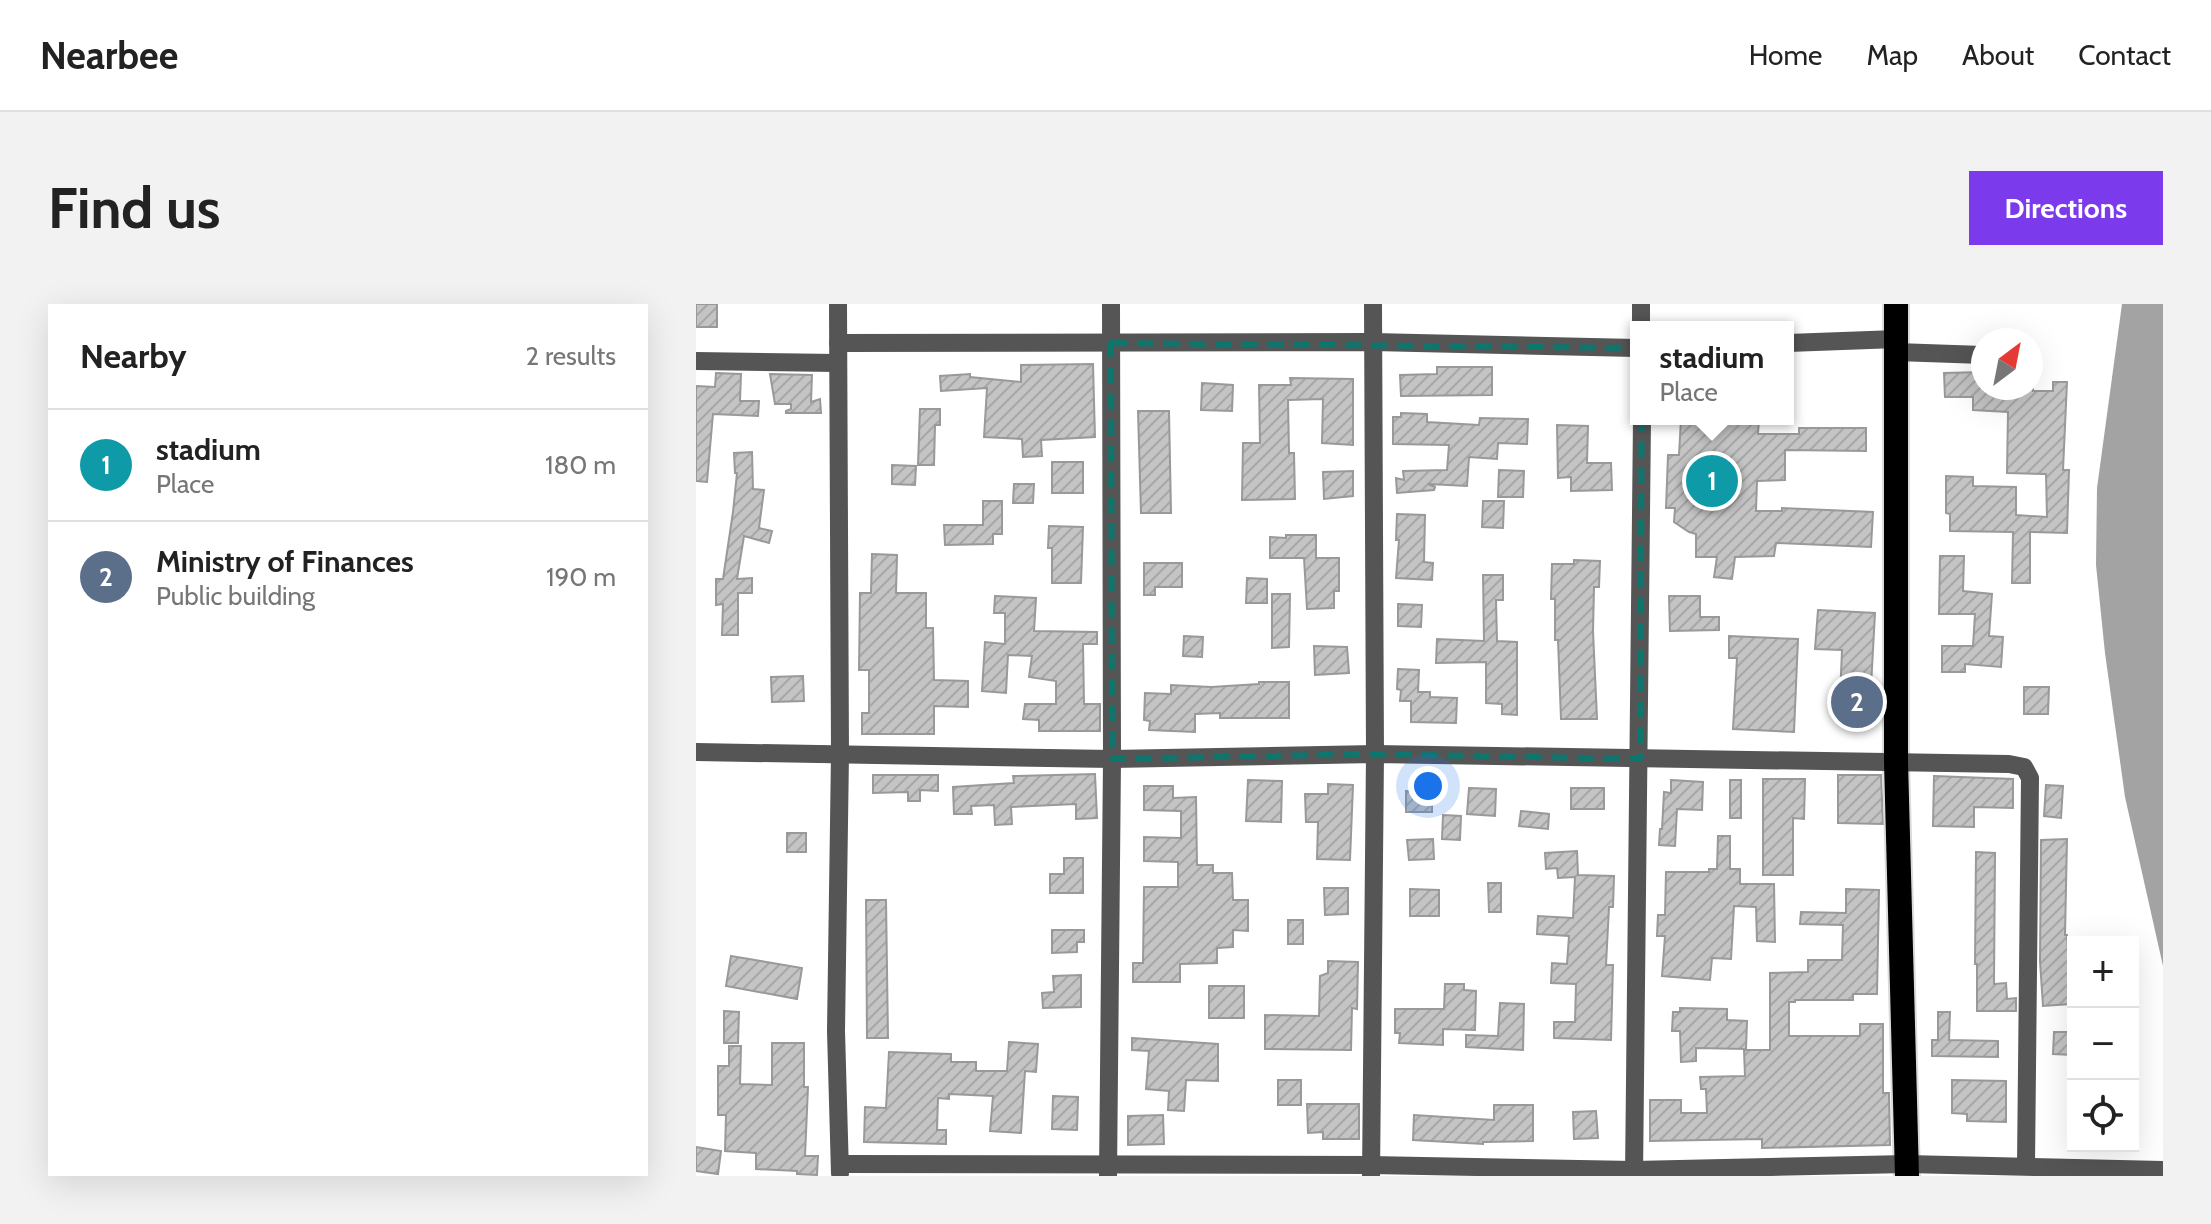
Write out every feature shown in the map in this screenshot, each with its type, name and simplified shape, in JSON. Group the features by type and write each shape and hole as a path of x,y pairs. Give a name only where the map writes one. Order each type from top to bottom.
{"highway":[{"path":"1896,304 1896,761 1907,1170"}],"street":[{"path":"838,304 840,754 836,1031 840,1170 1634,1173 1907,1170 2026,1165 2163,1170"},
{"path":"1108,1171 1112,759 1111,304"},
{"path":"1371,1171 1375,754 1373,304"},
{"path":"838,343 1373,342 1630,348"},
{"path":"1794,343 1896,345 1971,354"},
{"path":"696,361 837,363"},
{"path":"1634,1173 1642,425"},
{"path":"696,752 1112,759 1375,754 1896,761 2024,767 2030,778 2026,1165"}],"highlighted area":[{"path":"1111,343 1642,348 1640,759 1375,754 1112,759"}],"shaded area":[{"path":"2122,304 2163,304 2163,966 2125,797 2096,565 2097,488"}],"building":[{"path":"696,304 717,304 717,327 696,327"},
{"path":"1093,364 1095,437 1041,440 1042,456 1023,457 1022,439 984,437 987,388 941,391 940,376 970,374 970,377 1021,382 1021,365"},
{"path":"1437,367 1492,367 1492,395 1401,396 1400,375 1437,374"},
{"path":"1971,372 1971,397 1945,397 1944,373"},
{"path":"716,373 741,374 740,401 759,401 758,416 713,414 707,482 696,481 696,386 715,387"},
{"path":"770,374 812,375 811,402 820,399 821,413 786,413 791,409 791,404 775,404"},
{"path":"1290,378 1353,379 1353,445 1322,443 1323,399 1288,400 1289,453 1294,453 1295,499 1242,500 1243,443 1260,443 1259,385 1291,385"},
{"path":"2053,382 2067,382 2063,470 2069,470 2067,533 2030,532 2030,583 2012,583 2013,532 1950,531 1950,514 1946,513 1946,476 1973,477 1973,486 2016,487 2016,515 2047,517 2046,474 2007,473 2008,412 1973,410 1973,400 2043,400 2043,391 2053,391"},
{"path":"1202,383 1233,385 1232,411 1201,410"},
{"path":"920,409 940,409 940,425 935,425 934,465 918,465"},
{"path":"1138,411 1169,411 1171,513 1141,513"},
{"path":"1401,413 1427,414 1427,422 1479,425 1480,418 1528,419 1527,444 1498,443 1497,459 1469,457 1467,486 1428,484 1435,487 1434,490 1397,493 1396,478 1404,480 1403,471 1447,470 1449,445 1393,444 1393,417 1401,417"},
{"path":"1557,425 1588,426 1587,463 1611,463 1612,490 1571,491 1571,477 1558,478"},
{"path":"1681,425 1759,425 1758,434 1799,434 1799,428 1866,428 1866,451 1785,450 1785,480 1757,481 1756,511 1782,511 1782,508 1873,512 1871,547 1776,543 1774,556 1735,557 1732,579 1714,577 1717,557 1696,557 1696,534 1674,522 1675,508 1666,508 1668,455 1679,455"},
{"path":"752,452 753,489 764,490 759,528 772,531 769,543 744,536 737,579 752,578 752,593 738,593 738,635 722,635 723,604 716,605 716,579 723,579 733,512 737,473 734,453"},
{"path":"1052,462 1083,462 1083,493 1052,493"},
{"path":"892,465 916,466 915,485 892,484"},
{"path":"1499,470 1524,471 1523,497 1498,497"},
{"path":"1353,471 1353,496 1324,499 1323,472"},
{"path":"1014,484 1034,484 1033,503 1013,503"},
{"path":"983,501 1002,501 1002,534 993,534 993,544 945,545 944,525 983,525"},
{"path":"1483,501 1504,501 1503,528 1482,527"},
{"path":"1397,514 1425,515 1424,562 1433,563 1432,580 1396,578 1399,540 1396,540"},
{"path":"1049,526 1083,527 1081,583 1052,583"},
{"path":"1286,535 1316,535 1316,558 1339,558 1339,591 1334,591 1334,608 1307,609 1304,558 1270,558 1270,537 1286,538"},
{"path":"872,554 897,555 896,593 926,593 926,628 933,628 934,680 968,681 968,707 934,706 934,734 862,734 862,713 869,713 869,670 859,670 860,593 871,593"},
{"path":"1940,556 1964,556 1963,591 1992,594 1989,636 2003,637 2001,667 1965,664 1965,672 1942,672 1942,646 1973,646 1975,614 1939,614"},
{"path":"1574,560 1600,561 1599,587 1594,587 1593,631 1597,719 1561,719 1555,599 1551,599 1552,564 1574,564"},
{"path":"1144,563 1182,563 1182,587 1155,587 1155,595 1144,595"},
{"path":"1483,575 1503,575 1503,600 1496,600 1497,641 1517,642 1517,715 1502,714 1502,704 1486,703 1486,662 1436,663 1437,639 1484,641"},
{"path":"1247,578 1267,579 1267,603 1246,603"},
{"path":"1272,594 1290,594 1289,647 1272,648"},
{"path":"995,596 1036,598 1034,631 1097,632 1097,644 1083,644 1084,704 1100,704 1100,731 1039,731 1039,720 1023,719 1025,704 1056,704 1056,681 1029,677 1032,656 1008,655 1006,693 982,691 985,642 1005,644 1005,613 994,613"},
{"path":"1669,596 1700,596 1700,617 1719,617 1719,630 1670,631"},
{"path":"1398,604 1422,605 1421,627 1398,626"},
{"path":"1818,610 1875,613 1869,723 1839,722 1842,650 1815,649"},
{"path":"1184,636 1203,637 1202,657 1183,656"},
{"path":"1729,636 1798,639 1794,732 1733,729 1737,658 1729,658"},
{"path":"1314,646 1347,647 1349,673 1315,675"},
{"path":"1398,669 1419,670 1418,692 1430,692 1430,697 1457,698 1456,723 1411,722 1411,701 1400,701 1401,690 1397,689"},
{"path":"803,676 804,701 772,702 771,677"},
{"path":"1289,682 1289,718 1220,718 1220,713 1195,714 1195,732 1149,730 1150,721 1144,720 1145,693 1171,694 1171,685 1211,687"},
{"path":"2024,687 2049,687 2048,714 2024,714"},
{"path":"1095,774 1097,818 1076,819 1076,804 1011,807 1012,824 995,825 994,805 971,806 972,814 954,814 953,787 1014,783 1013,776"},
{"path":"873,775 938,775 938,791 920,790 920,801 908,801 908,792 873,793"},
{"path":"1838,775 1881,775 1883,824 1838,823"},
{"path":"1934,776 2013,779 2013,808 1974,807 1974,827 1933,826"},
{"path":"1763,779 1805,779 1804,819 1793,818 1793,875 1763,875"},
{"path":"1248,780 1282,781 1281,822 1246,821"},
{"path":"1671,780 1703,782 1702,810 1677,809 1675,846 1659,845 1664,792 1671,793"},
{"path":"1730,780 1741,780 1741,818 1730,818"},
{"path":"1328,784 1353,785 1350,860 1317,859 1318,822 1306,822 1305,794 1328,794"},
{"path":"2046,785 2063,786 2061,818 2044,816"},
{"path":"1144,786 1173,786 1173,798 1196,797 1197,865 1213,865 1213,873 1232,873 1233,900 1248,900 1248,931 1233,930 1233,947 1217,948 1217,963 1180,964 1180,982 1133,982 1133,963 1143,963 1144,887 1178,887 1178,862 1144,861 1144,837 1181,838 1181,811 1144,810"},
{"path":"1469,788 1496,789 1495,816 1467,814"},
{"path":"1571,788 1604,788 1604,809 1571,809"},
{"path":"1406,791 1432,792 1432,812 1406,812"},
{"path":"1521,811 1549,814 1548,829 1519,826"},
{"path":"1443,815 1461,816 1460,840 1442,839"},
{"path":"787,833 806,833 806,852 787,852"},
{"path":"1718,836 1730,836 1730,869 1740,869 1740,884 1774,884 1775,942 1757,941 1756,907 1734,906 1731,959 1712,958 1710,980 1662,976 1665,936 1657,936 1658,915 1665,915 1666,872 1709,872 1709,869 1717,869"},
{"path":"1433,839 1434,859 1409,860 1407,840"},
{"path":"2067,839 2067,1004 2043,1006 2040,961 2041,840"},
{"path":"1577,851 1578,875 1614,876 1606,965 1613,965 1611,1040 1554,1038 1554,1022 1575,1022 1576,984 1551,983 1552,963 1567,964 1569,936 1537,934 1538,916 1573,918 1575,877 1558,878 1557,868 1546,869 1545,853"},
{"path":"1976,852 1995,853 1994,984 2006,983 2007,999 2016,998 2016,1011 1977,1011"},
{"path":"1064,858 1083,858 1083,893 1050,893 1050,874 1064,874"},
{"path":"1488,883 1501,883 1501,912 1489,912"},
{"path":"1324,888 1348,888 1348,914 1325,915"},
{"path":"1410,889 1439,890 1439,916 1410,916"},
{"path":"1846,889 1879,890 1877,994 1853,994 1853,1000 1789,1002 1789,1036 1860,1036 1860,1024 1883,1024 1883,1093 1889,1093 1890,1145 1762,1148 1762,1139 1650,1141 1650,1100 1681,1100 1681,1113 1707,1113 1706,1089 1701,1089 1700,1077 1745,1076 1744,1050 1770,1050 1770,973 1808,972 1808,960 1842,960 1843,925 1800,924 1801,912 1846,913"},
{"path":"866,900 886,900 888,1038 867,1038"},
{"path":"1288,920 1303,920 1303,944 1288,944"},
{"path":"1052,930 1084,930 1084,942 1077,942 1077,952 1052,953"},
{"path":"731,956 802,968 797,999 726,986"},
{"path":"1328,961 1358,962 1357,1009 1352,1008 1351,1050 1265,1049 1265,1015 1319,1016 1320,976 1328,973"},
{"path":"1081,975 1081,1007 1043,1008 1042,993 1054,992 1053,976"},
{"path":"1445,984 1464,984 1464,990 1476,991 1475,1030 1443,1029 1443,1045 1399,1043 1400,1033 1395,1033 1395,1009 1444,1009"},
{"path":"1209,986 1244,986 1244,1018 1209,1018"},
{"path":"1500,1003 1524,1004 1523,1050 1466,1047 1466,1035 1498,1036"},
{"path":"1680,1008 1727,1009 1727,1020 1747,1021 1746,1049 1696,1048 1696,1061 1681,1062 1680,1031 1672,1031 1673,1012 1680,1012"},
{"path":"724,1011 739,1012 738,1043 724,1043"},
{"path":"1938,1012 1950,1012 1949,1040 1998,1041 1998,1057 1932,1056 1932,1040 1938,1040"},
{"path":"2054,1032 2067,1032 2067,1055 2053,1054"},
{"path":"1132,1038 1218,1044 1218,1081 1186,1080 1184,1111 1168,1110 1169,1091 1146,1089 1149,1051 1132,1050"},
{"path":"1009,1042 1038,1044 1036,1072 1025,1071 1021,1133 990,1131 993,1096 949,1094 949,1099 938,1098 937,1130 946,1130 946,1144 864,1142 865,1107 886,1108 889,1052 951,1054 951,1062 976,1062 976,1071 1007,1071"},
{"path":"772,1043 804,1043 804,1087 808,1087 805,1156 818,1156 817,1175 756,1169 756,1153 725,1151 726,1115 718,1115 718,1066 729,1066 729,1046 741,1046 740,1084 772,1085"},
{"path":"1278,1080 1301,1080 1301,1105 1278,1105"},
{"path":"1952,1080 2006,1081 2006,1122 1967,1121 1967,1114 1952,1113"},
{"path":"1053,1096 1078,1097 1077,1130 1052,1129"},
{"path":"1307,1104 1359,1104 1359,1139 1323,1139 1323,1132 1308,1133"},
{"path":"1494,1105 1533,1105 1533,1141 1483,1144 1413,1140 1414,1115 1494,1120"},
{"path":"1596,1111 1598,1138 1574,1139 1573,1112"},
{"path":"1163,1115 1164,1144 1128,1145 1128,1116"},
{"path":"696,1147 721,1151 718,1174 696,1171"}],"place":[{"name":"stadium","path":"1712,481"},
{"name":"Ministry of Finances","path":"1857,702"}]}
